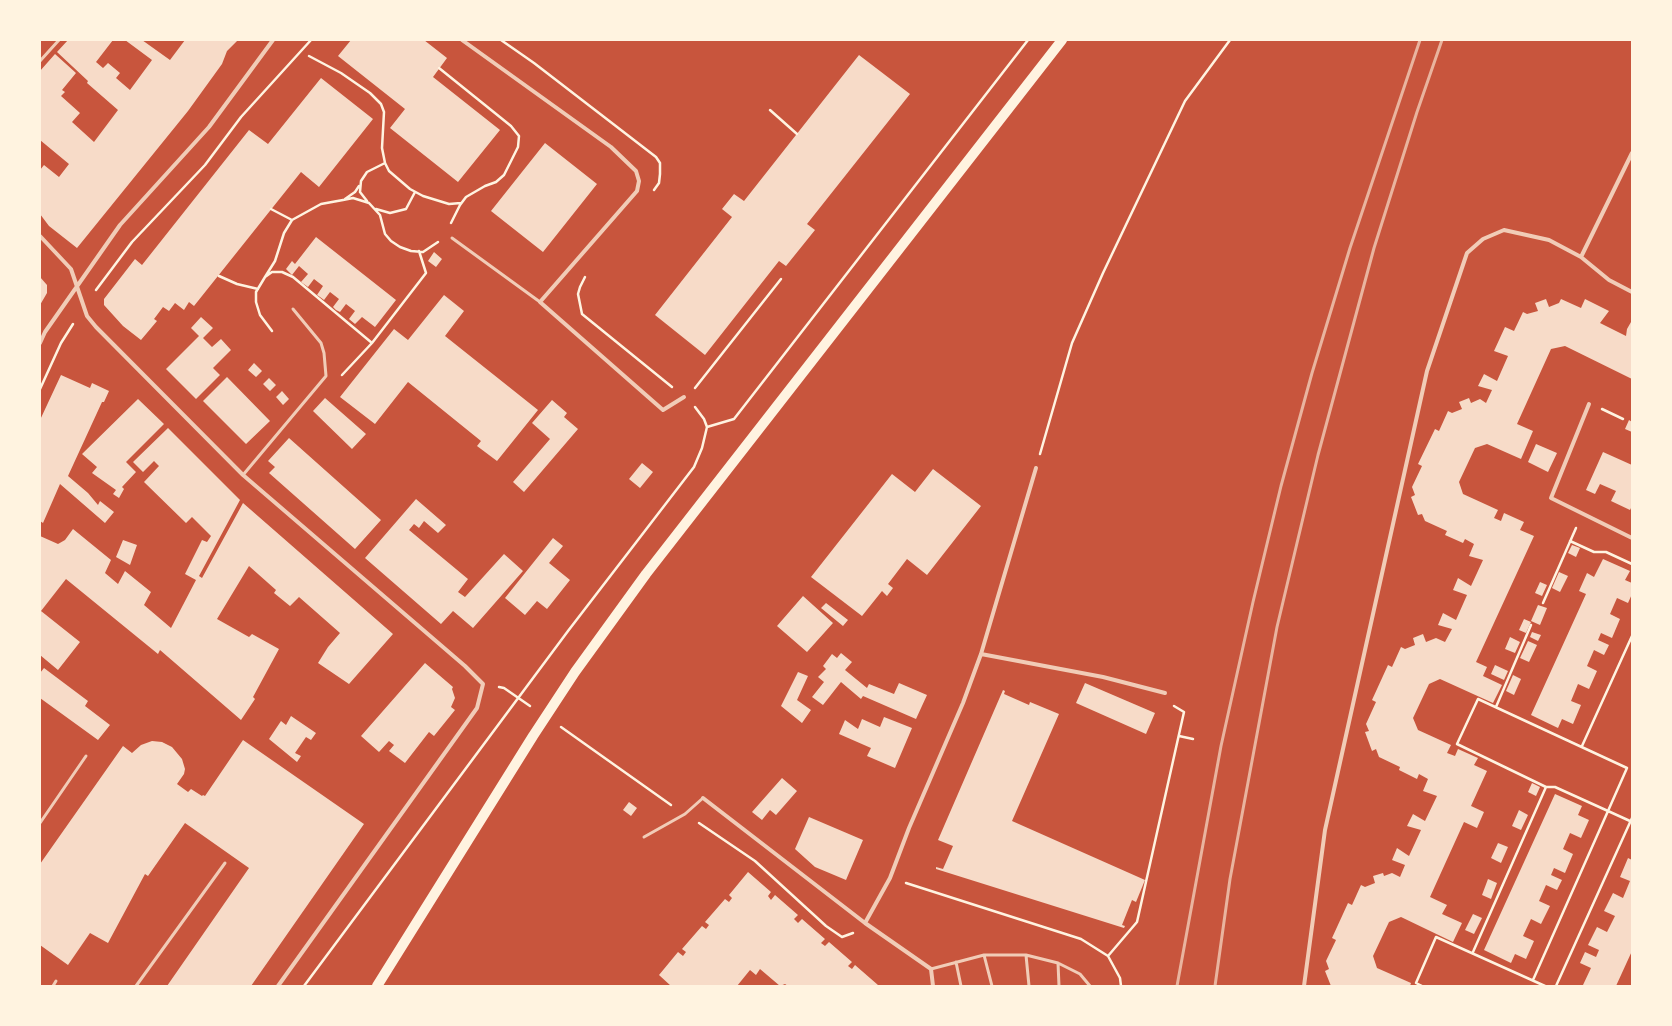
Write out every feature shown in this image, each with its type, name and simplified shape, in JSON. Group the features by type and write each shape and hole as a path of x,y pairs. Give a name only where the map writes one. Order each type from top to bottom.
{"main road":[{"path":"377,986 533,736 575,672 646,574 1062,40"}],"street":[{"path":"40,343 45,332 120,225 209,126 273,40"},
{"path":"462,40 611,147 636,171 639,181 637,191 540,302 663,410 684,397"},
{"path":"1581,257 1632,153"},
{"path":"1304,986 1325,830 1423,386 1467,253 1483,239 1504,230 1549,240 1581,257 1608,280 1632,292"},
{"path":"40,236 71,269 87,316 96,327 243,475 459,660 483,684 477,708 278,986"},
{"path":"1589,404 1551,498 1632,538"},
{"path":"865,922 890,878 909,828 963,703 981,654 1036,468"},
{"path":"981,654 1103,677 1165,693"},
{"path":"703,798 865,922 931,969 933,986"}],"lane":[{"path":"40,61 58,40"},
{"path":"452,238 540,302"},
{"path":"243,475 326,376 324,353 321,343 293,309"},
{"path":"40,823 86,756"},
{"path":"644,837 685,814 703,798"},
{"path":"136,986 225,863"},
{"path":"931,969 984,954 1026,955 1058,963 1080,974 1090,986"},
{"path":"984,954 992,986"},
{"path":"1026,955 1029,986"},
{"path":"956,962 961,986"},
{"path":"1058,963 1059,986"},
{"path":"54,986 56,981"}],"path":[{"path":"40,389 61,343 84,307 132,242 205,165 241,117 311,40"},
{"path":"304,986 568,631 694,467 702,448 707,427 734,419 1028,40"},
{"path":"1036,468 1072,344 1103,273 1185,101 1230,40"},
{"path":"309,56 341,73 370,93 381,104 384,112 382,138 385,164 389,171 416,192 437,201 449,204 461,203"},
{"path":"439,68 511,126 519,136 518,147 504,175 496,182 475,191 461,203 450,227"},
{"path":"770,110 797,134"},
{"path":"343,200 355,192 368,172 385,164"},
{"path":"361,181 360,192 369,203"},
{"path":"375,208 390,213 406,209 416,192"},
{"path":"265,276 275,261 284,233 292,220 322,204 352,198 362,199 375,208 380,215 385,234 391,241 400,247 412,251 423,252 432,247 440,239"},
{"path":"271,209 292,220"},
{"path":"325,372 342,375 377,337 426,273 419,252"},
{"path":"218,276 237,284 258,289"},
{"path":"684,397 691,392 781,279"},
{"path":"1589,404 1623,419"},
{"path":"1543,602 1582,514"},
{"path":"1570,541 1594,552 1606,552 1632,564"},
{"path":"1496,707 1531,625"},
{"path":"1582,746 1632,636"},
{"path":"483,684 504,688 519,698"},
{"path":"1108,956 1136,922 1179,736 1184,712 1168,702 1165,693"},
{"path":"1533,980 1608,811 1627,768 1478,699 1457,744 1546,787 1555,787 1608,811 1631,820 1556,986"},
{"path":"1179,736 1194,739"},
{"path":"1473,952 1546,787"},
{"path":"890,878 1081,939 1108,956 1120,978 1122,986"},
{"path":"1422,986 1416,983 1436,937 1473,952 1545,986"}],"building":[{"path":"68,40 113,40 96,62 103,68 108,63 120,73 116,78 130,90 152,60 125,40 142,40 170,60 185,40 238,40 227,51 222,64 188,111 77,248 49,226 40,214 40,170 44,165 59,177 69,164 40,140 40,71 55,54 76,73 62,90 65,92 61,96 80,113 72,122 94,142 118,110 87,83 88,81 57,52"},
{"path":"351,40 424,40 447,58 433,77 500,130 458,182 390,128 405,109 338,56"},
{"path":"859,55 910,94 807,224 815,230 786,266 779,261 705,355 655,315 732,217 722,209 734,194 744,201"},
{"path":"321,78 373,119 319,187 301,172 194,306 189,302 184,310 175,303 169,311 163,307 154,319 157,321 141,340 123,326 104,305 104,299 135,259 142,265 249,130 268,144"},
{"path":"545,143 597,184 543,252 491,211"},
{"path":"316,237 396,300 375,327 362,317 355,324 349,319 355,311 346,304 340,312 336,310 333,307 339,299 330,292 324,300 317,295 323,286 314,279 308,287 301,282 308,274 299,266 292,275 286,269 292,261 295,264"},
{"path":"434,252 442,259 436,267 428,261"},
{"path":"40,277 47,285 47,293 40,305"},
{"path":"444,295 464,311 445,336 538,410 497,461 477,446 481,441 408,382 375,424 340,397 394,329 408,340"},
{"path":"1546,299 1549,307 1559,303 1561,299 1581,308 1585,299 1609,311 1600,323 1626,336 1627,329 1631,322 1632,379 1565,346 1551,349 1517,424 1533,431 1521,459 1487,444 1475,448 1459,482 1463,494 1498,510 1494,518 1501,521 1504,513 1524,522 1520,530 1534,536 1476,662 1487,667 1483,676 1502,685 1493,703 1440,679 1429,684 1413,718 1418,730 1451,745 1447,753 1455,756 1458,749 1478,758 1474,765 1487,771 1471,806 1484,812 1477,828 1464,822 1430,897 1447,905 1442,914 1462,923 1453,942 1401,917 1389,922 1373,956 1377,968 1411,983 1410,986 1331,986 1325,971 1329,969 1326,961 1336,940 1332,938 1348,903 1352,905 1361,885 1365,887 1375,883 1373,876 1383,873 1384,876 1392,873 1400,877 1405,865 1392,860 1397,848 1409,856 1421,830 1407,826 1413,814 1425,821 1437,796 1423,791 1428,779 1419,774 1417,779 1399,770 1400,767 1379,757 1376,749 1372,751 1365,732 1369,731 1366,724 1376,702 1372,700 1388,665 1392,667 1401,647 1405,649 1415,645 1413,638 1423,634 1426,642 1436,638 1445,642 1452,629 1438,625 1443,613 1456,620 1467,595 1453,590 1458,578 1471,586 1483,560 1469,556 1474,544 1465,539 1463,543 1445,535 1447,531 1425,521 1422,514 1418,515 1411,497 1415,495 1412,487 1422,466 1418,464 1435,429 1439,431 1448,411 1452,413 1462,409 1459,402 1469,398 1471,403 1480,399 1486,403 1492,390 1478,386 1484,374 1497,381 1508,356 1494,351 1505,327 1514,331 1523,312 1527,314 1538,311 1535,303"},
{"path":"201,317 213,328 203,338 212,347 221,339 231,350 213,368 220,375 196,399 166,369 199,336 191,328"},
{"path":"254,363 262,371 256,377 248,370"},
{"path":"61,375 90,388 92,383 109,391 104,402 102,402 68,476 88,493 98,505 100,501 114,512 105,523 60,484 43,523 40,521 40,420"},
{"path":"227,377 270,421 246,444 203,401"},
{"path":"269,378 276,385 270,391 263,384"},
{"path":"282,391 289,399 283,405 276,397"},
{"path":"325,398 366,434 352,449 313,411"},
{"path":"138,399 164,424 126,462 136,472 122,487 124,489 119,498 113,494 116,490 92,473 97,467 82,454"},
{"path":"552,400 567,413 564,417 578,429 524,492 513,482 550,439 532,423"},
{"path":"1629,420 1632,422 1632,432 1625,429"},
{"path":"168,428 240,500 199,576 202,578 243,503 393,634 349,684 318,663 328,647 340,633 299,597 290,606 274,593 276,590 249,566 217,619 249,637 252,634 279,649 253,697 255,699 241,720 160,650 158,654 66,579 41,611 80,642 58,670 40,655 40,536 58,544 65,540 73,529 111,560 105,573 118,584 125,571 151,592 144,605 171,628 196,580 185,574 202,540 207,542 211,536 192,517 186,523 144,482 159,466 154,461 143,472 133,462"},
{"path":"289,438 381,520 355,549 269,473 275,467 268,461"},
{"path":"1536,444 1557,453 1548,472 1528,462"},
{"path":"1603,452 1632,465 1632,506 1630,510 1611,501 1616,491 1600,484 1595,494 1586,490"},
{"path":"642,463 653,472 640,488 629,479"},
{"path":"933,469 981,506 927,575 907,559 888,584 893,588 887,596 882,591 862,616 811,577 892,474 915,492"},
{"path":"416,499 446,525 438,533 424,521 419,528 414,524 409,530 468,579 458,592 465,597 504,554 523,571 473,628 453,611 441,624 365,558"},
{"path":"553,538 563,546 549,563 570,580 547,609 537,601 525,615 505,598"},
{"path":"123,540 137,545 130,565 116,557"},
{"path":"1572,545 1580,548 1576,557 1568,553"},
{"path":"1603,559 1630,571 1625,580 1632,583 1632,594 1628,603 1617,598 1610,614 1620,619 1612,638 1601,633 1598,640 1609,645 1604,655 1594,650 1587,666 1597,671 1589,689 1578,684 1571,701 1581,705 1573,724 1562,719 1558,728 1531,715 1586,594 1579,591 1587,573 1594,577"},
{"path":"1559,572 1568,576 1560,592 1552,588"},
{"path":"1540,582 1547,585 1542,596 1535,593"},
{"path":"803,596 833,623 807,652 777,626"},
{"path":"826,603 848,620 843,626 821,608"},
{"path":"1538,605 1547,608 1540,625 1531,621"},
{"path":"1524,619 1531,622 1526,633 1519,630"},
{"path":"1532,632 1541,635 1538,641 1530,637"},
{"path":"1510,637 1520,642 1515,653 1505,649"},
{"path":"1528,641 1537,645 1529,662 1520,658"},
{"path":"841,653 852,662 845,670 867,688 869,684 894,694 899,683 927,695 916,719 863,696 861,699 841,682 823,705 812,697 824,682 818,677 826,669 823,666 832,654 837,658"},
{"path":"425,663 453,687 452,689 455,698 451,707 455,710 434,736 429,732 405,763 389,751 394,745 389,741 379,752 361,736"},
{"path":"1495,665 1508,671 1504,680 1491,674"},
{"path":"44,668 88,701 85,706 110,725 98,740 40,698 40,673"},
{"path":"798,672 808,676 797,700 811,710 802,723 781,706"},
{"path":"1513,675 1521,679 1514,695 1506,691"},
{"path":"1085,683 1155,713 1146,734 1076,703"},
{"path":"1003,690 1005,691 1004,694 1029,705 1030,702 1059,714 1012,821 1145,880 1136,902 1132,900 1122,925 1125,926 1124,928 936,869 936,867 943,869 953,846 938,840"},
{"path":"291,716 316,733 311,740 306,737 295,753 301,756 297,762 269,739 281,721 286,725"},
{"path":"884,717 912,728 895,768 867,756 871,748 839,734 845,720 858,729 862,719 880,727"},
{"path":"243,740 364,824 251,986 167,986 249,868 185,823 148,876 145,874 108,943 90,933 68,965 40,945 40,864 123,746 132,753 141,745 152,741 162,742 172,747 182,759 185,769 184,774 177,784 188,792 191,789 202,796 205,796"},
{"path":"782,778 797,791 776,815 770,810 762,820 752,812"},
{"path":"1532,783 1540,787 1536,796 1528,792"},
{"path":"1555,794 1582,806 1578,815 1589,820 1581,838 1570,833 1563,849 1573,854 1565,873 1554,868 1551,875 1562,880 1557,890 1546,885 1539,901 1550,906 1541,924 1531,919 1523,936 1534,941 1526,959 1515,954 1511,963 1484,950"},
{"path":"629,802 637,808 631,816 623,810"},
{"path":"1519,810 1528,815 1521,830 1512,826"},
{"path":"809,817 863,840 846,880 815,867 795,849"},
{"path":"1498,843 1508,847 1501,863 1491,858"},
{"path":"1628,858 1632,860 1632,951 1616,986 1583,985 1591,968 1580,963 1585,952 1596,957 1599,950 1588,945 1597,927 1607,932 1615,916 1604,911 1613,893 1623,898 1630,881 1620,877"},
{"path":"748,872 771,892 768,896 771,900 775,895 798,915 794,919 798,923 802,919 825,939 821,943 825,946 829,942 852,962 848,966 852,969 855,965 878,985 788,986 785,984 780,986 760,969 756,975 750,970 737,986 671,986 659,975 678,952 683,956 686,952 682,949 702,926 706,929 709,925 705,922 725,899 729,902 732,898 729,895"},
{"path":"1488,879 1497,883 1491,899 1482,895"},
{"path":"1473,914 1482,918 1474,934 1465,930"}],"railway":[{"path":"1177,986 1221,746 1281,486 1312,373 1350,248 1420,40"},
{"path":"1215,986 1230,879 1277,627 1318,455 1374,248 1417,112 1442,40"}]}
